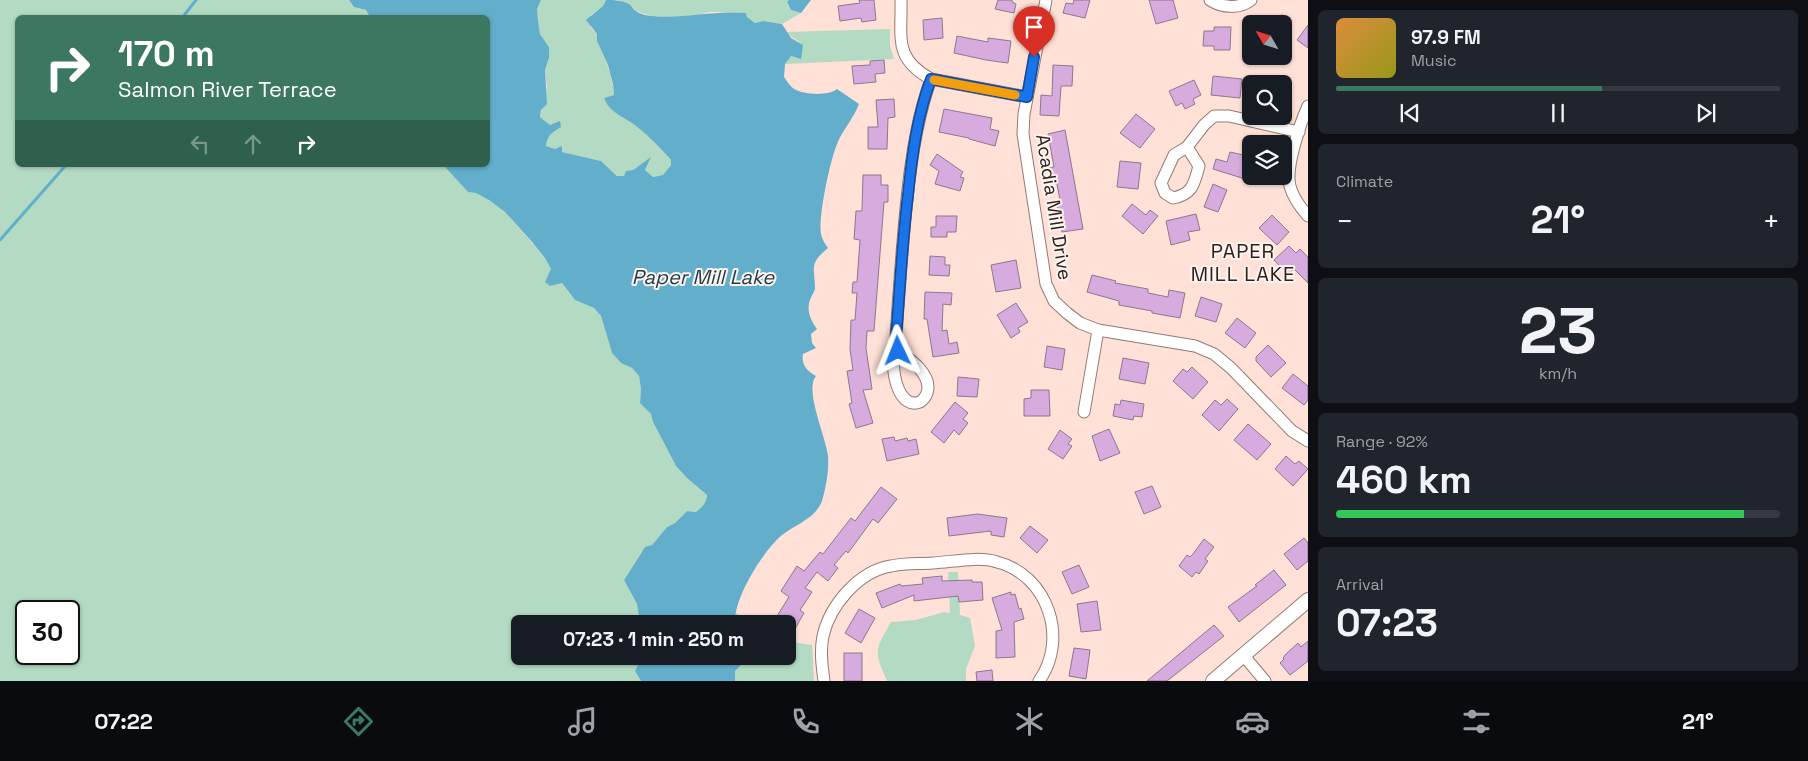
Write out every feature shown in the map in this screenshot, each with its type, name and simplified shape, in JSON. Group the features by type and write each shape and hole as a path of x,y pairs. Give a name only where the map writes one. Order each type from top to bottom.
{"street":[{"path":"901,0 903,51 908,62 918,72 931,79 1027,97"},
{"name":"Acadia Mill Drive","path":"1046,0 1027,97 1023,134 1046,284 1054,301 1080,322 1098,330 1195,346 1214,354 1231,368 1292,431 1308,441"},
{"path":"1210,0 1221,6 1243,5 1251,0"},
{"path":"898,351 896,337 912,155 925,95 931,79"},
{"path":"1308,106 1298,132 1290,163 1289,185 1297,204 1308,216"},
{"path":"1187,147 1204,125 1214,116 1229,116 1298,132"},
{"path":"1084,412 1098,330"},
{"path":"824,681 821,655 824,634 834,609 854,585 872,573 891,566 986,559 1005,564 1023,575 1034,586 1047,606 1052,623 1053,641 1048,665 1039,681"},
{"path":"1213,681 1308,600"},
{"path":"1244,656 1265,681"}],"green space":[{"path":"0,0 349,0 354,7 366,10 369,15 15,15 15,167 445,167 468,192 476,193 489,200 505,212 545,258 551,269 575,300 594,308 601,316 612,353 621,363 632,368 639,376 641,389 640,403 651,414 653,422 676,466 707,495 704,505 697,512 687,511 675,523 667,527 652,545 642,551 624,580 637,604 639,615 511,615 511,665 638,665 635,671 641,681 0,681"},
{"path":"541,0 606,0 603,6 591,15 590,27 597,34 612,83 614,95 604,98 610,108 637,126 671,160 671,165 663,175 652,177 645,170 650,158 624,176 617,176 601,161 562,152 562,147 555,149 546,146 547,139 552,133 550,125 540,117 547,88 545,70 549,58 549,47 540,34 538,21 537,9"},
{"path":"618,0 789,0 787,2 791,10 801,13 782,24 763,21 755,23 747,17 746,13 710,12 689,17 651,16 633,10 629,4"},
{"path":"890,29 890,46 894,59 785,64 790,56 799,58 801,56 802,45 786,32"},
{"path":"948,572 958,572 960,615 970,618 975,646 966,669 966,681 887,681 878,657 879,646 885,632 891,622 916,620 944,612 950,613"},
{"path":"796,642 812,645 814,681 735,681 735,671 741,665 796,665"}],"water":[{"name":"Paper Mill Lake","path":"349,0 541,0 537,9 538,21 540,34 549,47 549,58 545,70 547,104 541,110 540,117 550,125 560,121 561,127 549,136 546,146 555,149 562,146 562,152 601,161 617,176 624,176 626,171 633,170 651,157 645,170 653,177 663,175 671,165 671,160 641,130 610,108 604,98 614,95 613,84 608,65 597,41 597,34 586,20 603,6 606,0 618,0 630,4 634,10 650,16 664,17 734,12 746,13 747,17 755,23 763,21 782,24 791,38 803,45 801,59 791,56 785,64 784,77 791,86 804,93 816,94 828,93 837,89 859,104 837,144 828,175 823,203 821,234 828,248 815,263 815,289 809,304 811,319 817,329 811,334 812,343 816,348 803,354 805,367 816,376 813,383 814,402 828,456 825,490 822,501 815,512 805,521 782,535 766,552 744,589 736,615 639,615 637,604 624,580 645,547 652,545 667,527 675,523 687,511 696,512 702,507 707,495 676,466 653,422 651,414 640,403 641,389 639,376 632,368 621,363 612,353 601,316 594,308 575,300 562,283 550,286 545,282 551,269 532,242 505,212 489,200 476,193 468,192 445,167 490,167 490,15 369,15 366,10 354,7"},
{"path":"789,0 811,0 801,13 791,10 787,2"},
{"path":"638,665 741,665 735,671 735,681 641,681 635,671"}],"building":[{"path":"859,0 874,0 876,20 862,22 861,18 840,21 838,6 860,3"},
{"path":"998,0 1012,0 1016,4 1014,13 995,9"},
{"path":"1074,0 1090,0 1085,18 1063,13 1066,3 1073,4"},
{"path":"1149,0 1173,0 1178,18 1156,24"},
{"path":"942,18 943,38 924,40 923,20"},
{"path":"1308,25 1308,48 1297,40"},
{"path":"1214,27 1231,27 1230,50 1214,50 1214,46 1203,46 1204,31 1214,31"},
{"path":"957,36 988,42 988,38 1011,41 1008,63 954,53"},
{"path":"884,60 885,73 875,74 876,82 854,84 852,66 870,65 870,61"},
{"path":"1053,65 1073,66 1072,86 1061,86 1059,116 1040,115 1041,95 1052,96"},
{"path":"1213,76 1242,79 1240,98 1211,95"},
{"path":"1194,80 1201,95 1193,99 1195,104 1185,109 1182,103 1176,106 1169,91"},
{"path":"894,99 895,117 888,118 887,149 868,149 868,127 878,127 876,100"},
{"path":"944,109 992,118 990,129 999,131 995,146 939,132"},
{"path":"1136,114 1155,129 1140,148 1120,133"},
{"path":"1065,130 1083,229 1062,232 1057,205 1061,205 1056,179 1052,180 1050,168 1054,167 1048,134"},
{"path":"1230,152 1242,155 1242,178 1213,169 1216,159 1227,162"},
{"path":"937,154 963,172 960,177 964,178 960,191 935,184 939,171 930,165"},
{"path":"1120,161 1141,163 1138,189 1117,187"},
{"path":"863,175 881,175 881,185 888,185 888,202 884,202 874,331 867,331 866,348 872,389 863,390 873,423 856,428 849,404 852,403 847,371 853,370 850,349 851,320 855,320 857,293 852,293 853,282 857,282 860,240 854,239 856,211 862,211"},
{"path":"1213,184 1227,190 1218,212 1204,207"},
{"path":"1132,204 1146,215 1150,210 1158,216 1143,234 1122,216"},
{"path":"1196,214 1200,230 1188,232 1190,240 1171,245 1166,221"},
{"path":"1272,215 1289,232 1277,245 1259,228"},
{"path":"936,216 957,216 956,232 947,232 947,237 931,237 931,227 936,227"},
{"path":"1289,246 1296,253 1300,249 1308,257 1308,283 1294,269 1288,275 1274,260"},
{"path":"930,256 945,257 945,265 950,265 949,276 929,275"},
{"path":"1016,260 1021,288 996,292 991,265"},
{"path":"1092,275 1116,281 1115,283 1148,289 1148,293 1168,297 1169,290 1185,293 1180,318 1119,305 1119,301 1087,292"},
{"path":"925,292 952,293 951,305 943,304 942,331 947,330 949,344 957,342 959,353 933,357 927,319 924,319"},
{"path":"1201,297 1222,304 1216,322 1195,316"},
{"path":"1016,303 1028,322 1018,328 1020,332 1011,338 997,315"},
{"path":"1237,318 1256,333 1245,348 1225,333"},
{"path":"1268,345 1286,363 1271,377 1256,361 1256,357"},
{"path":"1047,346 1065,349 1062,370 1044,367"},
{"path":"1123,358 1149,363 1145,384 1119,379"},
{"path":"1192,367 1208,382 1193,399 1173,381 1183,369 1187,372"},
{"path":"1293,374 1308,386 1308,400 1304,405 1282,388"},
{"path":"958,377 979,379 977,397 957,396"},
{"path":"1031,390 1049,390 1050,416 1024,416 1024,399 1031,398"},
{"path":"1227,399 1238,409 1219,431 1202,415 1215,400 1221,405"},
{"path":"1121,400 1144,404 1142,417 1134,416 1133,420 1113,416 1115,404 1120,405"},
{"path":"955,402 968,413 963,419 968,423 959,435 954,430 944,443 931,432"},
{"path":"1248,424 1271,444 1257,460 1234,440"},
{"path":"1109,429 1120,453 1100,461 1092,436"},
{"path":"1060,430 1072,439 1068,444 1072,446 1063,459 1048,449"},
{"path":"894,437 895,441 907,438 908,441 916,439 919,454 887,461 882,439"},
{"path":"1286,456 1295,464 1299,461 1308,469 1293,486 1275,469"},
{"path":"1152,486 1161,507 1144,514 1135,492"},
{"path":"881,487 897,499 878,523 873,519 848,553 846,551 834,565 838,568 828,581 817,572 805,588 812,592 800,610 804,613 796,627 796,615 778,615 789,597 781,591 797,566 804,571 820,552 823,554 851,518 855,521"},
{"path":"977,514 1007,518 1004,537 991,535 991,531 949,536 947,518"},
{"path":"1030,526 1048,540 1037,553 1020,538"},
{"path":"1304,538 1308,543 1308,561 1297,570 1284,554"},
{"path":"1204,539 1214,547 1205,559 1208,561 1199,574 1196,572 1192,577 1179,566 1187,555 1190,557 1193,554"},
{"path":"1079,565 1089,587 1072,594 1062,572"},
{"path":"1274,570 1286,585 1239,622 1228,607 1257,586 1255,585"},
{"path":"942,576 942,581 972,580 972,582 982,582 983,600 959,602 958,596 914,601 914,595 882,608 876,593 900,584 901,586 923,584 922,578"},
{"path":"1011,592 1011,595 1015,594 1024,619 1014,622 1015,657 996,658 996,631 1002,630 992,598"},
{"path":"1097,601 1101,630 1081,632 1077,604"},
{"path":"859,609 875,618 861,643 845,633"},
{"path":"1214,625 1224,636 1167,681 1147,681"},
{"path":"1308,641 1308,661 1290,675 1280,663 1286,654 1298,643 1301,647"},
{"path":"1074,648 1090,650 1086,679 1069,676"},
{"path":"844,653 862,653 862,681 844,681"},
{"path":"992,670 993,681 977,681 976,672"}],"waterway":[{"path":"184,15 196,0"},
{"path":"0,240 64,167"}],"slow traffic":[{"path":"934,80 1015,95"}],"district":[{"name":"PAPER MILL LAKE","path":"1243,262"}],"route":[{"path":"898,351 896,337 912,155 925,95 931,79 1027,97 1034,57"}]}
